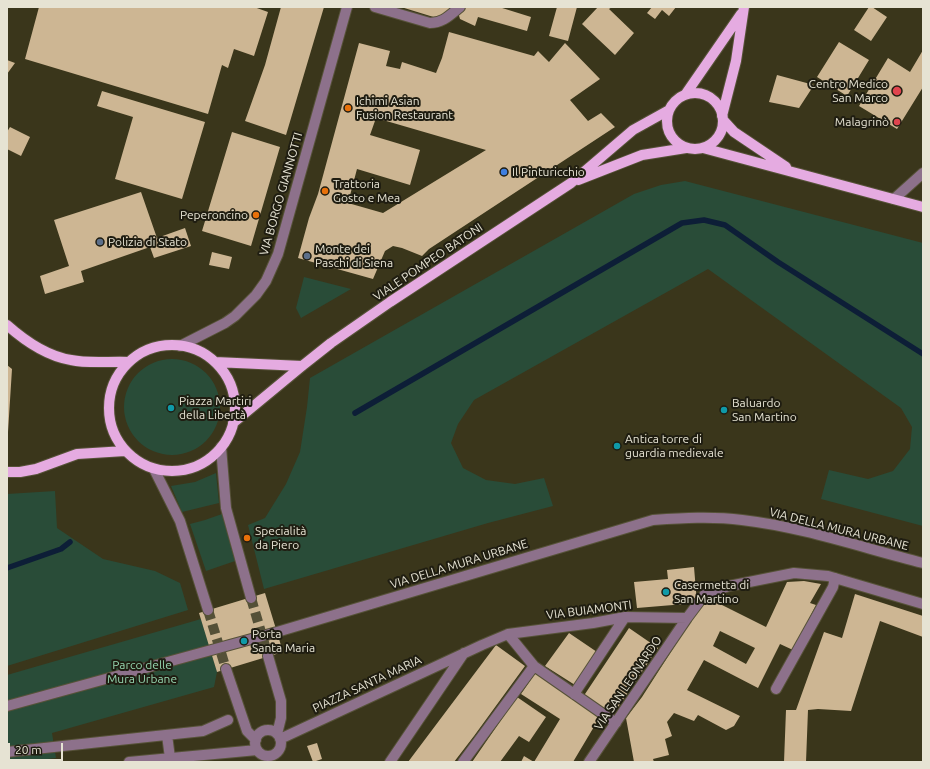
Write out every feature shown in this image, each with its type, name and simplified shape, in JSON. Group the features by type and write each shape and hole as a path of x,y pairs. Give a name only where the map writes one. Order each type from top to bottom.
{"main road":[{"path":"685,95 743,9"},
{"path":"743,9 736,61 723,118 722,129 718,137 711,144 703,148 695,149 686,148 678,144 669,133 666,119 675,100 685,95 698,93 707,95 719,106 723,118 734,132 796,174"},
{"name":"VIALE POMPEO BATONI","path":"233,423 331,343 390,302 571,183 633,130 669,110"},
{"name":"VIALE POMPEO BATONI","path":"571,183 642,155 686,148"},
{"path":"703,148 923,207"},
{"path":"7,325 32,344 45,351 70,360 82,362 129,362"},
{"path":"171,345 180,346 199,351 215,362 224,373 231,388 235,404 233,423 228,437 221,447 211,458 201,464 174,472 154,469 138,462 126,451 118,442 113,432 110,421 109,404 114,383 120,372 129,362 138,355 152,348 171,345"},
{"path":"215,362 302,366"},
{"path":"7,472 20,472 36,469 77,454 126,451"}],"street":[{"name":"VIA BORGO GIANNOTTI","path":"180,346 230,319 256,295 266,281 278,254 347,7"},
{"path":"375,7 430,23 436,23 444,20 460,7"},
{"path":"894,199 923,173"},
{"path":"221,447 226,508 251,598"},
{"path":"154,469 180,521 208,610"},
{"name":"VIA DELLA MURA URBANE","path":"7,706 277,632 653,520 714,518 788,527 923,563"},
{"path":"687,618 705,594 729,586 794,573 828,576 923,604"},
{"path":"776,689 836,578"},
{"path":"574,694 625,616"},
{"name":"VIA BUIAMONTI","path":"482,645 508,634 593,623 625,616 687,618"},
{"name":"VIA SAN LEONARDO","path":"589,762 687,618"},
{"path":"508,634 534,666 616,722"},
{"name":"PIAZZA SANTA MARIA","path":"278,737 482,645"},
{"path":"390,762 464,653"},
{"path":"226,669 247,731 265,756 274,759 279,749 278,737 281,718 281,702 268,656"},
{"path":"463,762 534,666"},
{"path":"7,752 203,731 228,720"},
{"path":"256,745 259,734 264,731 271,731 278,737"},
{"path":"167,735 170,758"},
{"path":"129,762 170,758 256,745"}],"green space":[{"path":"685,181 923,243 923,526 821,499 829,470 868,479 893,471 910,449 912,427 901,408 708,269 474,400 458,424 451,443 463,468 486,480 515,484 544,478 553,506 488,523 264,589 248,525 265,518 286,484 300,452 310,378 634,194 661,185"},
{"path":"304,277 351,289 301,318 296,308"},
{"path":"172,359 190,363 199,367 206,373 212,380 216,389 220,407 216,425 212,434 206,441 199,447 190,451 172,455 154,451 145,447 138,441 132,434 128,425 124,407 128,389 132,380 138,373 145,367 154,363"},
{"path":"216,473 219,503 182,512 171,486 195,482"},
{"path":"55,491 57,528 103,559 155,571 180,583 188,610 7,666 7,494"},
{"path":"222,514 235,561 206,571 190,524"},
{"name":"Parco delle Mura Urbane","path":"201,619 217,672 214,687 52,733 56,758 23,762 7,762 7,675"}],"building":[{"path":"39,7 254,7 268,12 254,56 234,49 228,68 222,65 208,114 25,59"},
{"path":"281,7 324,7 286,135 245,121 265,65"},
{"path":"401,7 451,7 440,19"},
{"path":"463,7 499,7 531,17 527,31 478,17 475,26 460,19 458,12"},
{"path":"557,7 577,7 568,41 549,36"},
{"path":"598,7 612,7 609,9 634,33 615,55 582,24"},
{"path":"652,7 676,7 669,16 662,10 655,19 647,13"},
{"path":"869,7 872,7 887,17 871,41 854,30"},
{"path":"449,32 534,56 538,51 549,62 565,43 600,79 570,100 588,121 601,113 615,127 429,249 422,256 393,246 385,251 373,279 298,258 309,218 318,194 359,43 390,51 386,66 400,69 402,62 436,73","holes":["376,118 486,150 383,213 348,203 357,169 410,185 420,150 370,135"]},
{"path":"839,42 869,60 847,96 817,77"},
{"path":"923,50 923,87 897,129 859,106 888,58 910,72"},
{"path":"7,60 15,63 7,74"},
{"path":"777,75 814,85 799,108 769,102"},
{"path":"102,91 205,122 182,199 115,179 133,117 97,106"},
{"path":"10,127 30,137 21,156 7,149 7,132"},
{"path":"232,132 280,147 251,246 202,231"},
{"path":"141,192 157,238 185,228 191,246 154,258 150,247 81,271 84,282 45,294 40,276 69,266 54,220"},
{"path":"212,252 232,257 229,269 209,265"},
{"path":"7,365 12,369 8,432 7,432"},
{"name":"Casermetta di San Martino","path":"694,567 697,603 637,608 634,582 668,579 667,570"},
{"path":"804,581 821,584 810,603 816,605 793,650 780,644 758,688 704,660 687,690 740,716 734,726 726,730 698,715 694,721 674,713 667,722 672,736 665,739 669,755 653,759 654,762 634,762 626,718 642,697 706,597 766,627 787,582","holes":["720,631 755,648 746,664 713,646"]},
{"name":"Porta Santa Maria","path":"265,593 283,652 217,672 199,613"},
{"path":"855,594 923,616 923,637 880,621 851,711 818,709 808,710 806,762 784,762 786,710 796,710 824,632 842,638"},
{"path":"629,628 658,648 612,716 583,697"},
{"path":"569,633 597,652 575,685 545,666"},
{"path":"496,645 525,666 474,736 454,762 408,762"},
{"path":"536,672 601,715 573,762 534,762 560,719 521,694"},
{"path":"517,697 546,717 529,742 519,736 500,762 472,762"},
{"path":"317,743 322,759 313,762 307,746"},
{"path":"524,756 534,762 521,762"}],"waterway":[{"path":"355,413 682,223 704,220 725,225 778,262 923,354"},
{"path":"7,568 61,549 70,542"}],"tunnel":[{"path":"251,598 268,656"},
{"path":"208,610 226,669"}],"place":[{"name":"Centro Medico San Marco","path":"897,91"},
{"name":"Ichimi Asian Fusion Restaurant","path":"348,108"},
{"name":"Malagrinò","path":"897,122"},
{"name":"Il Pinturicchio","path":"504,172"},
{"name":"Trattoria Gosto e Mea","path":"325,191"},
{"name":"Peperoncino","path":"256,215"},
{"name":"Polizia di Stato","path":"100,242"},
{"name":"Monte dei Paschi di Siena","path":"307,256"},
{"name":"Piazza Martiri della Libertà","path":"171,408"},
{"name":"Baluardo San Martino","path":"724,410"},
{"name":"Antica torre di guardia medievale","path":"617,446"},
{"name":"Specialità da Piero","path":"247,538"},
{"name":"Casermetta di San Martino","path":"666,592"},
{"name":"Porta Santa Maria","path":"244,641"}]}
